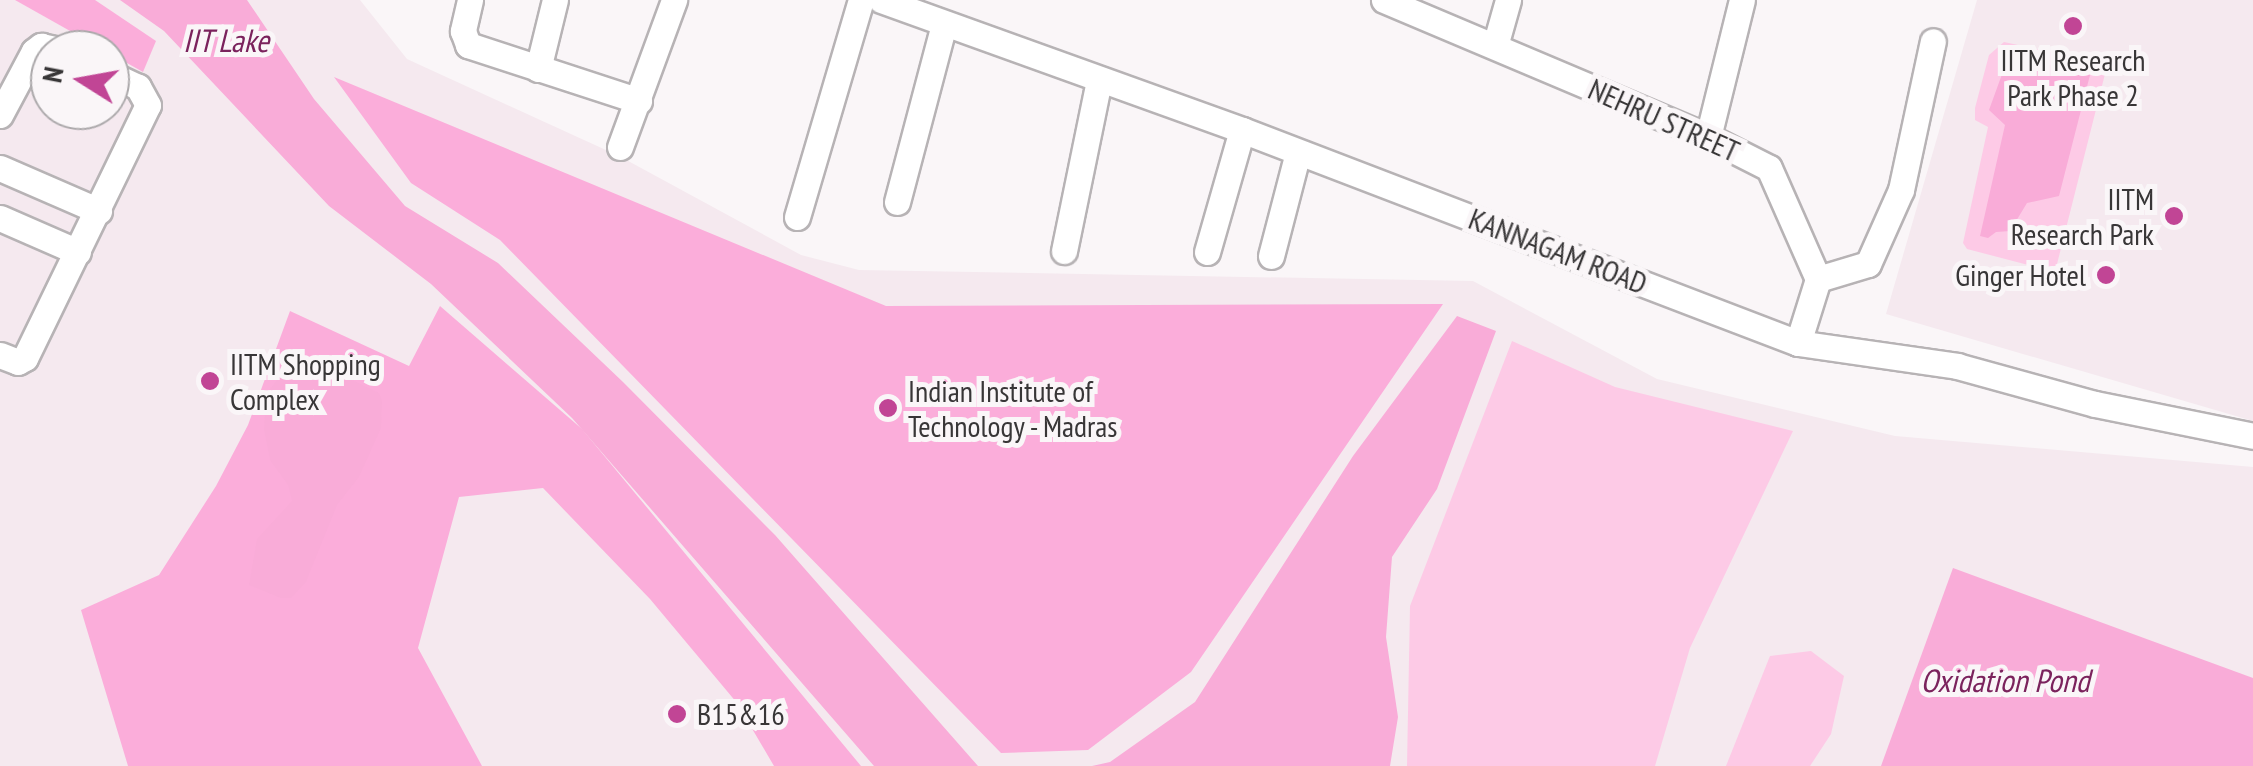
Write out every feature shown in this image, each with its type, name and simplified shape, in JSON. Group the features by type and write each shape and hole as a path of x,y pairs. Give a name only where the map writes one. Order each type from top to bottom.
{"street":[{"path":"470,0 464,42 639,101"},
{"path":"538,69 555,0"},
{"path":"620,147 674,0"},
{"path":"798,217 861,0"},
{"name":"KANNAGAM ROAD","path":"881,0 1242,130 1798,342 1957,366 2095,404 2253,436"},
{"name":"NEHRU STREET","path":"1384,0 1708,137 1770,168 1818,279"},
{"path":"1496,46 1508,0"},
{"path":"1708,137 1742,0"},
{"path":"897,202 944,24"},
{"path":"1798,342 1818,279 1868,264 1901,190 1933,42"},
{"path":"0,115 30,59"},
{"path":"1064,251 1099,80"},
{"path":"0,355 18,362 25,358 99,211 148,105 138,87 130,83"},
{"path":"1207,252 1242,130"},
{"path":"1270,256 1298,152"},
{"path":"0,168 99,211"},
{"path":"0,218 78,252"}],"shaded area":[{"name":"Indian Institute of Technology - Madras","path":"0,0 360,0 407,59 619,156 801,255 859,270 1473,281 1657,379 1895,436 2253,467 2253,766 0,766"},
{"path":"15,0 95,0 156,41 143,72 130,65 130,30 68,30"},
{"name":"IITM Research Park","path":"1977,0 2253,0 2253,421 1886,314"},
{"path":"2004,42 2102,63 2106,70 2055,272 1967,249 1963,243 1988,127 1975,120 1975,108 1989,55"},
{"path":"334,77 886,306 1443,304 1191,672 1088,750 1001,753 500,240 411,183"},
{"path":"440,306 582,429 861,766 774,766 737,703 650,599 543,488 459,497 418,648 482,766 128,766 81,610 159,575 216,486 248,425 290,311 409,366"},
{"path":"1512,341 1615,387 1793,431 1690,648 1655,766 1407,766 1410,606"},
{"path":"1811,651 1844,676 1831,734 1810,766 1726,766 1770,656"}],"water":[{"name":"IIT Lake","path":"120,0 247,0 314,99 405,206 498,263 623,382 775,535 978,766 874,766 572,418 431,284 329,206 164,31"},
{"path":"2009,55 2090,75 2059,196 2027,203 2010,231 1996,232 1988,238 1980,236 2005,125 1989,110"},
{"path":"1457,316 1496,331 1437,489 1392,557 1386,637 1398,717 1390,766 1092,766 1110,762 1195,702 1353,456"},
{"path":"288,366 305,366 348,378 379,393 382,401 381,428 359,477 337,505 306,582 291,598 281,598 249,585 257,539 292,501 288,485 270,460 264,430 266,394"},
{"name":"Oxidation Pond","path":"1953,568 2253,678 2253,766 1881,766"}],"place":[{"name":"IITM Research Park Phase 2","path":"2073,26"},
{"name":"IITM Research Park","path":"2174,216"},
{"name":"Ginger Hotel","path":"2106,275"},
{"name":"IITM Shopping Complex","path":"210,381"},
{"name":"Indian Institute of Technology - Madras","path":"888,408"},
{"name":"B15&16","path":"677,714"}]}
